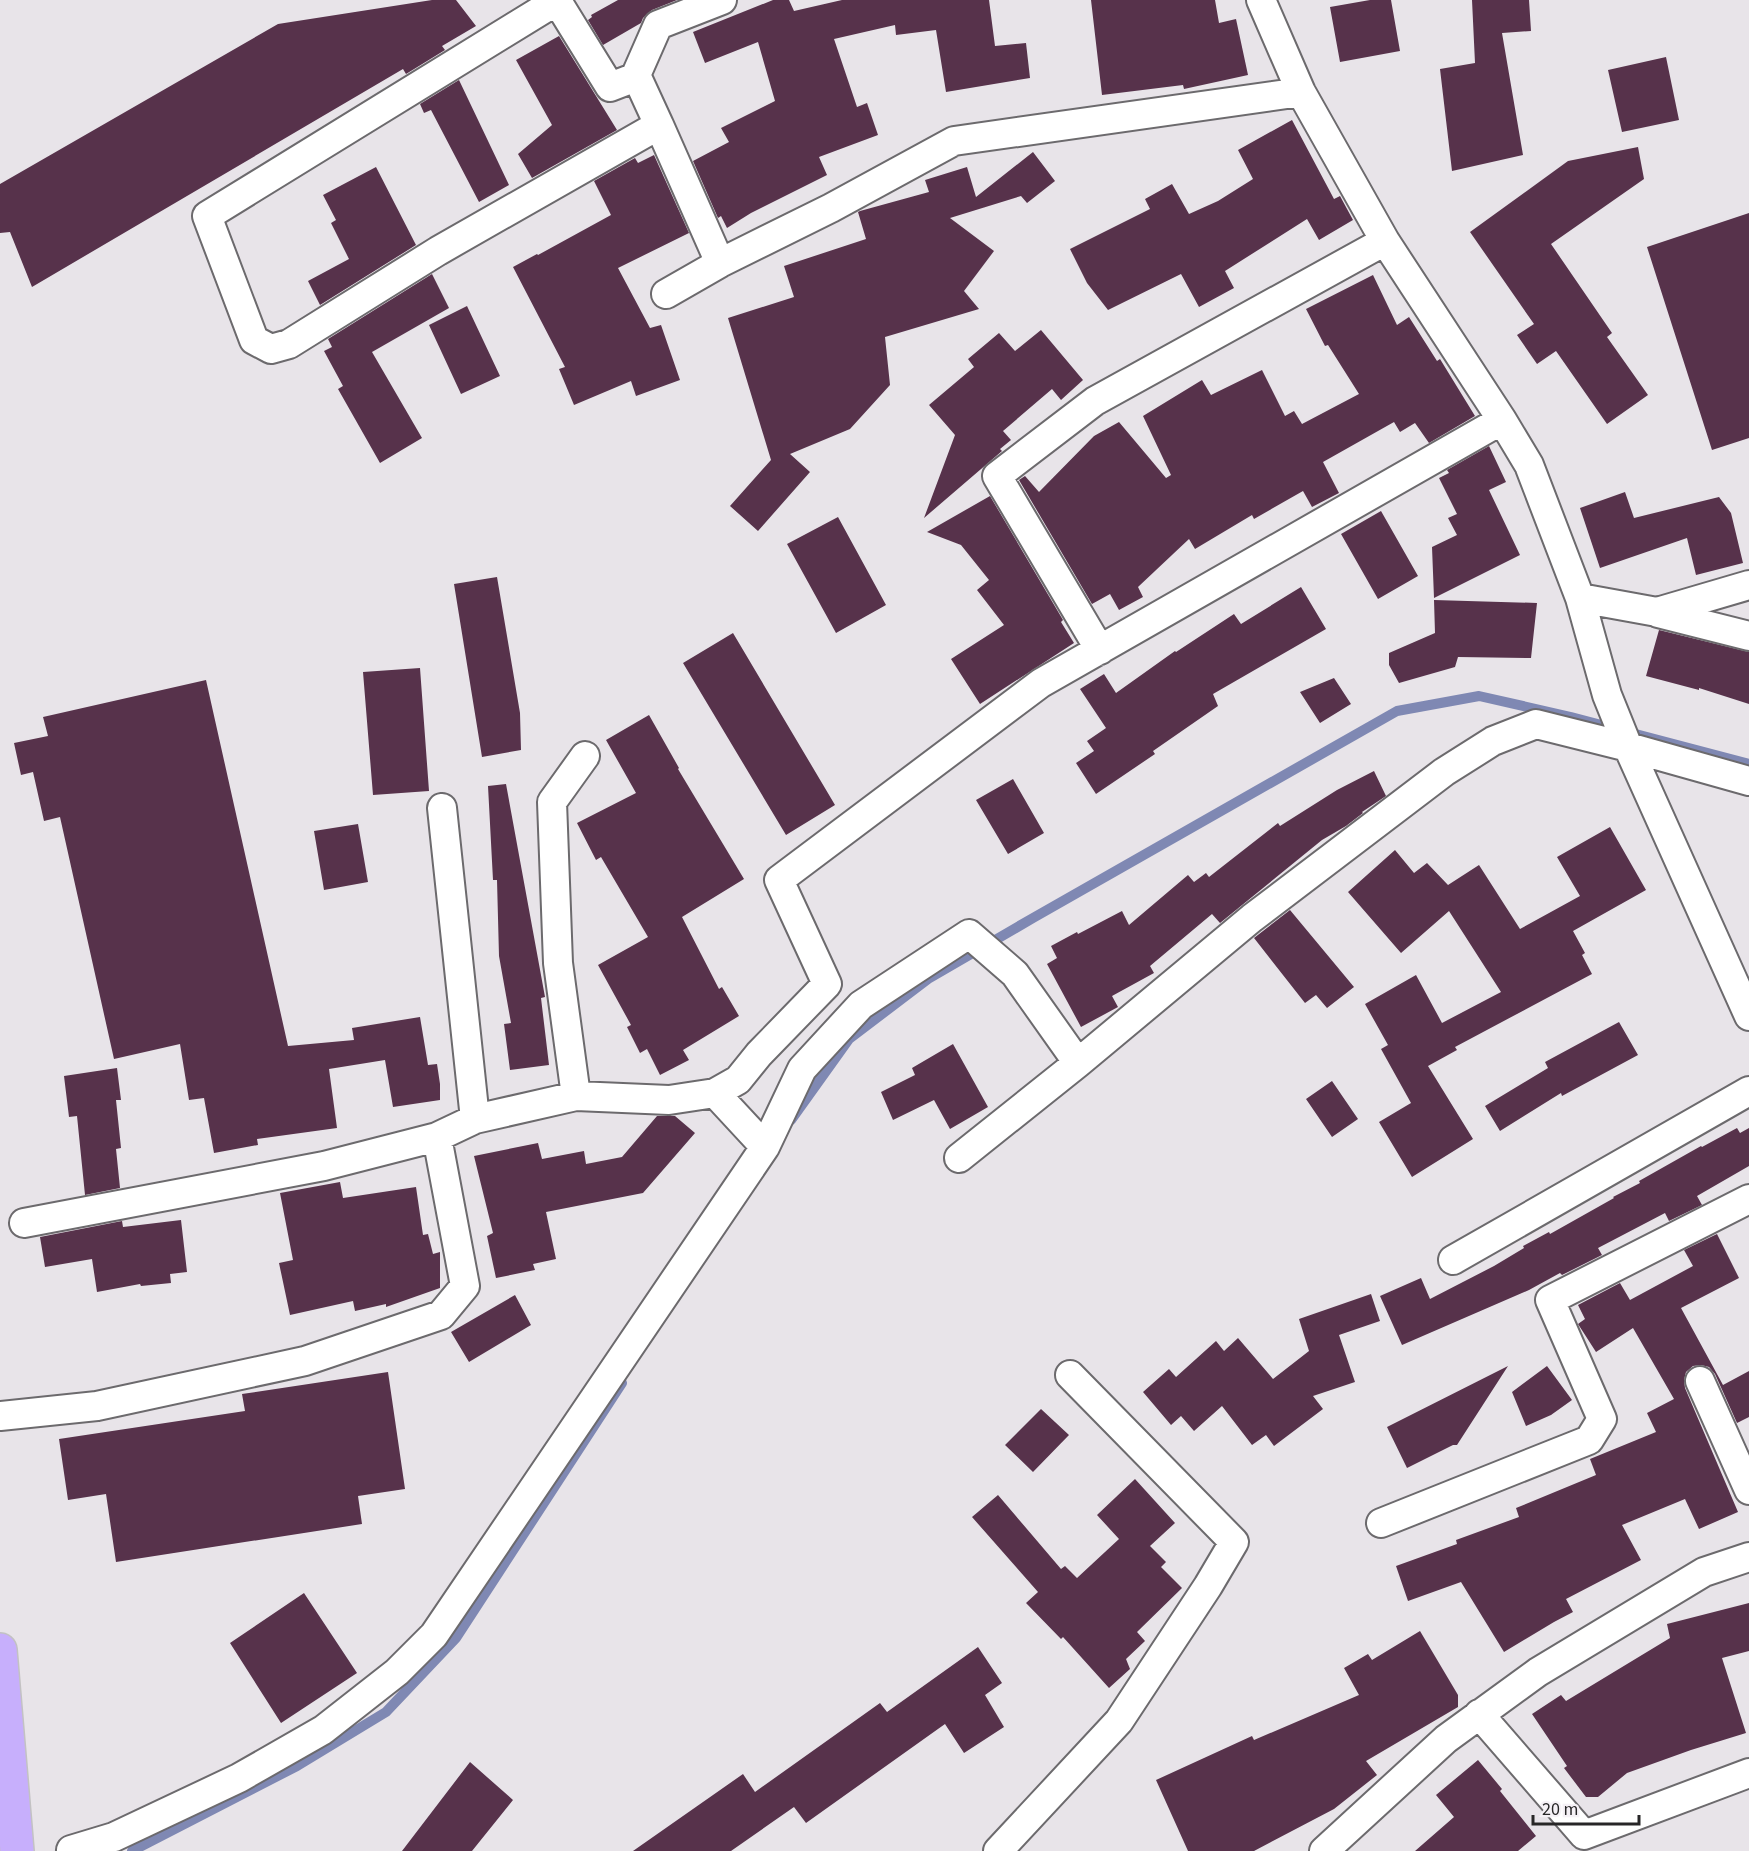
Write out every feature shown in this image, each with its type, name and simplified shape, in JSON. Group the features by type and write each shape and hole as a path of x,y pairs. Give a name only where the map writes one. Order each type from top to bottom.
{"highway":[{"path":"0,1650 17,1851"}],"street":[{"path":"636,77 610,87 558,0 207,216 254,340 272,349 289,344 438,251 659,125"},
{"path":"720,263 636,75 658,25 722,0"},
{"path":"1261,0 1301,92 1385,241 1529,465 1580,598 1607,695 1749,1016"},
{"path":"666,294 720,263 831,208 954,141 1301,92"},
{"path":"1100,650 997,476 1095,401 1385,241"},
{"path":"24,1223 324,1166 437,1137 475,1119 576,1096 669,1100 715,1093 738,1080 759,1054 828,984 779,880 1041,683 1502,420"},
{"path":"1657,612 1749,585"},
{"path":"1580,598 1657,612 1749,636"},
{"path":"958,1158 1078,1063 1252,918 1444,772 1493,741 1536,724 1627,744 1749,781"},
{"path":"576,1096 558,963 552,802 585,756"},
{"path":"442,808 475,1119"},
{"path":"71,1850 114,1837 228,1783 323,1730 397,1672 434,1635 765,1147 802,1069 861,1005 969,934 1016,974 1078,1063"},
{"path":"1453,1260 1749,1091"},
{"path":"715,1093 765,1147"},
{"path":"0,1416 96,1406 305,1361 441,1315 465,1286 437,1137"},
{"path":"1381,1523 1588,1440 1602,1419 1550,1300 1749,1199"},
{"path":"998,1851 1119,1721 1208,1586 1234,1542 1070,1375"},
{"path":"1700,1381 1749,1490"},
{"path":"1324,1851 1446,1738 1538,1672 1704,1572 1749,1557"},
{"path":"1479,1714 1584,1835 1749,1773"}],"building":[{"path":"432,0 456,0 476,26 442,46 445,50 406,74 403,69 32,287 10,232 0,233 0,184 278,24"},
{"path":"618,0 677,0 652,10 641,23 603,45 588,20 592,17 591,15"},
{"path":"773,0 789,0 794,11 842,0 989,0 995,46 1026,43 1030,78 946,92 936,30 896,35 895,25 834,39 857,107 867,103 878,135 819,157 827,175 751,213 727,228 721,216 718,218 693,161 729,142 721,128 775,101 758,42 705,63 693,32"},
{"path":"1091,0 1215,0 1219,23 1236,19 1248,75 1184,89 1183,85 1102,95"},
{"path":"1370,0 1391,0 1400,51 1340,62 1330,7"},
{"path":"1472,0 1529,0 1531,31 1502,33 1523,155 1452,171 1440,69 1475,63"},
{"path":"559,36 617,130 532,178 518,154 552,125 516,60"},
{"path":"1666,57 1679,120 1622,132 1608,70"},
{"path":"459,80 509,185 479,202 431,110 424,113 420,104"},
{"path":"1292,120 1334,199 1340,196 1353,220 1319,240 1307,219 1225,271 1234,288 1199,307 1181,274 1108,310 1087,283 1070,249 1150,209 1145,199 1172,184 1189,214 1218,201 1253,179 1238,150"},
{"path":"1638,147 1644,179 1551,244 1612,333 1607,337 1648,395 1607,424 1556,351 1537,364 1517,335 1534,324 1470,232 1568,161"},
{"path":"1033,152 1055,181 1027,203 1021,196 950,218 994,251 964,291 979,309 885,337 890,385 850,429 790,454 810,472 758,531 730,506 771,460 728,318 794,297 784,266 866,239 858,212 929,192 925,180 967,167 976,197"},
{"path":"654,155 689,233 618,268 650,328 661,325 680,380 636,396 631,381 574,405 559,369 565,367 513,267 611,215 594,181 635,158 638,163"},
{"path":"376,167 416,245 320,305 308,281 349,259 331,223 336,220 323,195"},
{"path":"1749,213 1749,438 1712,450 1647,247"},
{"path":"432,274 449,308 372,352 422,438 380,463 338,389 343,386 324,351 332,347 328,339"},
{"path":"1373,275 1397,325 1409,317 1437,361 1440,359 1475,416 1429,443 1415,423 1400,432 1394,422 1323,462 1339,493 1312,507 1303,491 1254,519 1252,515 1195,549 1189,539 1138,587 1143,597 1119,610 1110,594 1092,604 1019,480 1025,476 1039,492 1094,436 1119,422 1166,478 1171,475 1143,416 1202,380 1211,395 1262,370 1285,416 1294,411 1302,424 1359,394 1328,345 1325,346 1306,309"},
{"path":"467,306 500,376 461,394 429,325"},
{"path":"1041,330 1083,380 1061,400 1052,389 1003,431 1011,440 1000,449 1002,451 924,518 955,435 929,405 974,367 968,359 999,333 1015,351"},
{"path":"1489,446 1506,482 1489,490 1520,555 1434,598 1432,547 1457,535 1448,518 1457,514 1439,478 1449,473 1447,470"},
{"path":"1625,492 1634,518 1719,497 1731,513 1743,563 1696,575 1687,538 1600,568 1580,508"},
{"path":"990,496 1063,620 1061,622 1074,643 980,704 951,659 1004,625 977,590 989,580 961,545 927,532"},
{"path":"1381,511 1418,576 1378,599 1341,534"},
{"path":"838,517 886,605 836,633 787,544"},
{"path":"497,577 520,713 521,750 482,757 454,584"},
{"path":"1301,587 1326,629 1213,694 1218,706 1153,751 1155,754 1096,794 1076,763 1094,751 1087,741 1106,728 1080,689 1104,674 1116,693 1175,651 1234,614 1241,624"},
{"path":"1434,600 1537,603 1531,658 1458,657 1455,667 1399,683 1389,665 1389,653 1435,633"},
{"path":"1659,630 1749,652 1749,704 1699,688 1699,690 1646,676"},
{"path":"733,633 835,805 786,835 683,663"},
{"path":"420,668 429,791 373,795 363,672"},
{"path":"1334,678 1351,704 1320,723 1300,692"},
{"path":"206,680 288,1046 354,1040 352,1028 420,1017 428,1065 437,1064 440,1100 393,1107 385,1060 329,1069 337,1128 257,1139 258,1145 214,1153 204,1098 189,1100 180,1044 114,1059 60,817 44,821 33,772 21,775 14,743 48,736 43,717"},
{"path":"649,715 678,769 744,879 682,917 719,989 722,987 739,1016 683,1050 689,1060 660,1075 647,1049 640,1053 627,1027 631,1025 598,965 648,937 601,857 596,860 577,823 636,793 606,740"},
{"path":"1374,771 1386,796 1346,826 1322,840 1220,923 1212,914 1150,966 1154,973 1112,996 1118,1007 1081,1027 1047,964 1057,958 1051,946 1122,911 1129,925 1188,875 1194,882 1206,873 1209,877 1278,823 1280,826 1337,790"},
{"path":"1013,779 1044,833 1008,854 976,800"},
{"path":"506,784 545,997 541,998 549,1065 510,1070 504,1024 511,1023 499,956 497,880 493,880 488,786"},
{"path":"358,824 368,882 324,890 314,831"},
{"path":"1610,827 1646,890 1573,931 1585,953 1582,955 1592,974 1455,1047 1457,1050 1428,1066 1473,1139 1412,1177 1379,1122 1411,1103 1381,1049 1388,1045 1365,1004 1416,975 1442,1023 1501,992 1449,911 1401,953 1348,892 1395,850 1414,873 1427,863 1448,885 1479,865 1520,929 1580,896 1557,857"},
{"path":"1290,910 1354,987 1327,1008 1316,995 1305,1003 1254,938"},
{"path":"1619,1022 1638,1055 1562,1096 1561,1093 1500,1131 1485,1106 1548,1068 1545,1062"},
{"path":"953,1044 988,1107 950,1129 934,1100 893,1120 881,1092 915,1075 912,1068"},
{"path":"117,1068 121,1100 116,1100 121,1148 116,1149 120,1188 85,1195 77,1116 69,1117 64,1076"},
{"path":"1332,1081 1358,1119 1332,1137 1306,1099"},
{"path":"657,1116 675,1116 695,1133 643,1193 546,1212 556,1259 533,1264 535,1270 496,1278 487,1236 493,1233 474,1156 538,1143 542,1159 584,1151 586,1164 622,1157"},
{"path":"1737,1128 1740,1133 1749,1128 1749,1166 1697,1196 1702,1205 1669,1221 1665,1213 1598,1248 1602,1255 1562,1275 1560,1273 1529,1290 1402,1345 1380,1296 1421,1278 1430,1299 1494,1266 1524,1248 1523,1246 1549,1232 1550,1234 1640,1183 1639,1181"},
{"path":"340,1182 343,1198 416,1187 423,1235 428,1234 433,1254 440,1252 440,1288 386,1307 386,1304 355,1311 353,1301 290,1315 279,1263 293,1260 280,1193"},
{"path":"181,1220 187,1272 170,1274 171,1283 141,1286 140,1284 97,1292 92,1259 45,1267 40,1237 122,1221 123,1227"},
{"path":"1717,1234 1739,1278 1681,1308 1723,1385 1749,1371 1749,1417 1737,1423 1715,1374 1709,1367 1693,1366 1686,1372 1684,1380 1685,1388 1738,1512 1699,1529 1685,1499 1622,1525 1641,1560 1566,1599 1573,1612 1504,1652 1461,1582 1408,1601 1396,1566 1457,1544 1456,1540 1519,1517 1516,1508 1596,1475 1590,1459 1656,1432 1647,1413 1674,1399 1633,1328 1596,1352 1578,1324 1585,1319 1578,1305 1620,1283 1630,1300 1693,1266 1684,1250"},
{"path":"1371,1294 1380,1321 1339,1335 1355,1382 1313,1396 1323,1409 1274,1446 1266,1435 1252,1445 1222,1406 1194,1431 1181,1416 1171,1425 1143,1392 1169,1369 1176,1377 1216,1341 1224,1351 1238,1338 1273,1379 1309,1351 1299,1319"},
{"path":"515,1295 531,1325 469,1362 451,1332"},
{"path":"1508,1366 1457,1445 1407,1468 1387,1427"},
{"path":"1547,1366 1572,1400 1551,1415 1526,1426 1512,1392"},
{"path":"388,1372 405,1489 358,1496 362,1524 116,1562 106,1494 68,1500 59,1439 245,1411 242,1394"},
{"path":"1041,1409 1069,1435 1033,1472 1005,1445"},
{"path":"1135,1479 1175,1523 1150,1546 1166,1562 1161,1567 1182,1588 1137,1632 1145,1641 1126,1659 1130,1669 1109,1688 1063,1637 1061,1639 1026,1603 1038,1592 972,1517 998,1495 1061,1569 1065,1566 1077,1578 1119,1539 1097,1515"},
{"path":"304,1593 357,1673 281,1723 230,1643"},
{"path":"1749,1603 1749,1651 1722,1658 1746,1733 1627,1773 1598,1797 1586,1797 1564,1768 1567,1766 1532,1714 1561,1695 1566,1701 1670,1638 1667,1624"},
{"path":"1420,1631 1458,1695 1458,1707 1366,1761 1377,1775 1334,1809 1254,1851 1188,1851 1156,1780 1252,1736 1254,1740 1359,1695 1344,1668 1368,1654 1372,1660"},
{"path":"978,1647 1002,1683 985,1695 1004,1727 964,1753 945,1724 806,1823 794,1807 731,1851 633,1851 743,1774 755,1792 880,1703 887,1712"},
{"path":"1478,1760 1536,1836 1518,1851 1415,1851 1454,1817 1436,1795"},
{"path":"470,1762 513,1800 472,1851 402,1851"}],"waterway":[{"path":"791,1120 849,1039 928,979 1397,711 1479,696 1571,717 1749,764"},
{"path":"132,1851 297,1766 386,1712 456,1638 622,1383"}]}
